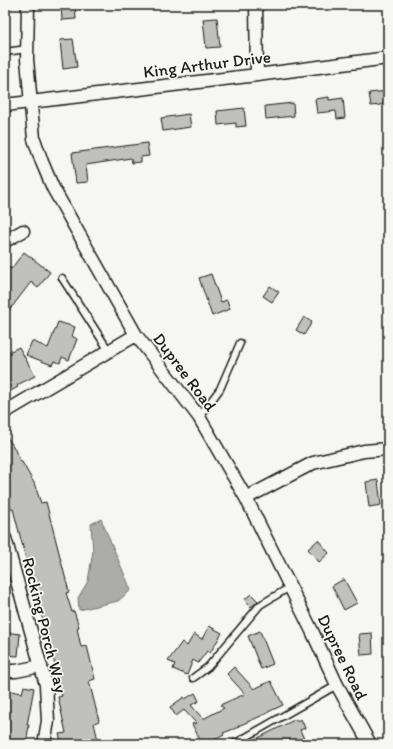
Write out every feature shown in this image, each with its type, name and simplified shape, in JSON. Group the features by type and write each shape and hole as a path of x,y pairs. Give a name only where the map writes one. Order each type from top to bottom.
{"street":[{"name":"Dupree Road","path":"28,5 27,49 34,140 53,188 136,335 199,417 246,498 337,685 370,744"},
{"path":"256,5 258,75"},
{"name":"King Arthur Drive","path":"5,106 388,58"},
{"path":"5,241 22,231"},
{"path":"5,412 136,335"},
{"path":"246,498 313,463 364,451 388,449"},
{"name":"Rocking Porch Way","path":"5,538 9,571 46,685 48,722 44,744"},
{"path":"5,671 16,671 41,666"}],"lane":[{"path":"5,52 27,49"},
{"path":"62,278 109,351"},
{"path":"199,417 220,388 240,343"},
{"path":"193,678 208,667 260,605 290,587"},
{"path":"234,744 337,685"}],"shaded area":[{"path":"101,519 131,590 118,601 79,610 78,598 88,581 93,551 91,524"}],"building":[{"path":"61,5 75,5 76,19 62,20"},
{"path":"217,18 220,47 206,48 203,19"},
{"path":"73,39 77,67 63,69 60,40"},
{"path":"388,91 388,104 371,106 369,93"},
{"path":"329,97 329,100 343,98 345,118 337,119 336,111 317,113 315,99"},
{"path":"293,103 294,116 266,119 265,106"},
{"path":"244,108 246,126 236,127 236,123 218,125 217,111"},
{"path":"189,114 191,127 163,131 161,118"},
{"path":"147,143 149,156 141,157 141,162 132,163 131,158 86,165 88,182 76,183 72,153"},
{"path":"24,252 50,272 38,288 31,282 5,316 5,264 11,269"},
{"path":"211,274 221,302 227,300 230,309 212,316 199,278"},
{"path":"270,286 279,292 272,302 263,296"},
{"path":"304,317 312,322 304,335 296,330"},
{"path":"58,322 75,327 72,336 77,339 69,360 62,357 60,363 54,361 52,365 26,355 32,341 48,348"},
{"path":"19,347 35,376 17,385 18,387 5,394 5,354"},
{"path":"5,434 34,483 41,503 46,502 69,592 66,593 79,627 77,628 81,647 87,646 95,679 89,681 99,721 94,723 98,740 83,744 62,744 59,734 66,733 58,697 62,696 48,635 46,635 13,509 11,509 5,491"},
{"path":"378,480 381,505 369,507 366,482"},
{"path":"318,540 329,553 319,562 308,549"},
{"path":"344,579 357,603 344,610 332,586"},
{"path":"251,594 258,601 251,607 244,600"},
{"path":"209,626 222,633 210,653 207,651 198,663 193,660 187,675 173,669 175,664 168,661 182,642 187,646 194,634 202,639"},
{"path":"260,631 273,664 261,669 248,636"},
{"path":"5,632 20,634 18,656 5,655"},
{"path":"372,633 373,654 361,655 359,634"},
{"path":"234,667 254,689 271,681 283,705 238,726 239,727 223,733 224,735 206,744 204,740 201,742 192,724 196,723 184,710 176,716 170,707 184,697 185,699 195,693 199,701 191,705 203,719 224,708 220,705 245,694 227,674"},
{"path":"24,686 34,688 27,725 29,725 26,744 5,744 5,690 22,693"},
{"path":"296,719 296,721 301,719 305,728 300,730 305,741 296,744 246,744"}]}
